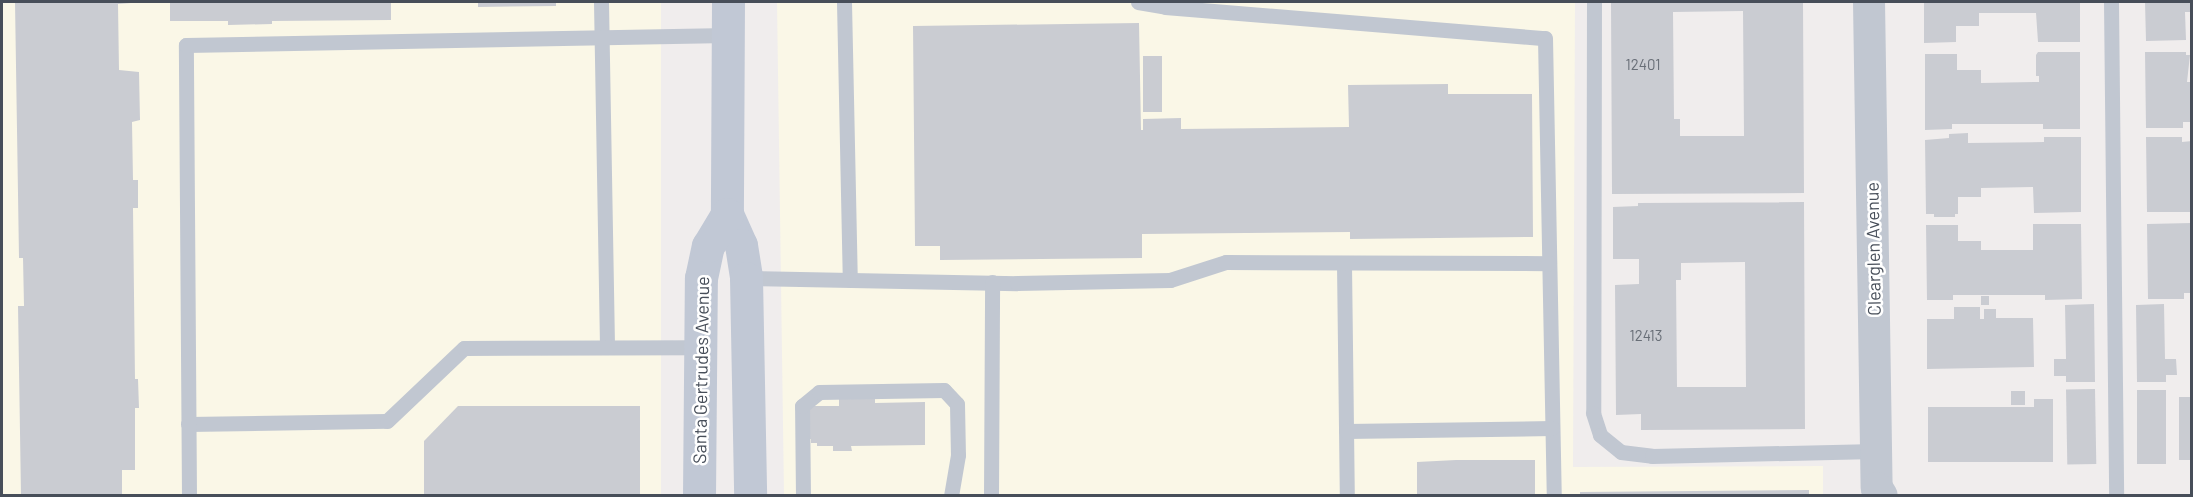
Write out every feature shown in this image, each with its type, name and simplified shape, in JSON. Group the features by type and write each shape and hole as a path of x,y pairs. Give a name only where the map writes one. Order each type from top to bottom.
{"main road":[{"path":"728,2 727,214 741,245 746,278 750,495"},
{"name":"Santa Gertrudes Avenue","path":"699,495 698,347 701,278 708,246 727,214"}],"street":[{"name":"Clearglen Avenue","path":"1869,2 1876,451 1877,488 1882,495"}],"lane":[{"path":"601,2 607,347"},
{"path":"844,2 850,280"},
{"path":"1138,2 1165,7 1545,38 1554,495"},
{"path":"1594,2 1593,412 1600,435 1621,452 1652,456 1876,451"},
{"path":"2111,2 2116,495"},
{"path":"189,495 186,45 728,35"},
{"path":"746,278 992,282 1170,280 1226,261 1344,264 1549,263"},
{"path":"1344,264 1347,495"},
{"path":"991,495 992,282"},
{"path":"188,424 387,421 464,348 698,347"},
{"path":"803,495 802,406 819,392 944,390 957,404 958,455 951,495"},
{"path":"1346,431 1552,428"}],"shaded area":[{"path":"2,2 661,2 661,495 2,495"},
{"path":"777,2 1575,2 1573,467 1823,466 1823,495 784,495"}],"building":[{"path":"15,2 144,2 118,4 119,70 139,72 140,120 132,122 133,180 138,180 138,208 133,208 135,379 138,379 139,408 135,408 135,470 122,470 122,496 21,496 18,306 24,306 23,258 19,258"},
{"path":"170,2 391,2 391,20 272,21 272,24 228,25 228,21 170,21"},
{"path":"478,2 556,2 556,6 478,7"},
{"path":"1611,2 1803,2 1804,193 1612,194","holes":["1743,11 1744,136 1680,136 1680,119 1674,119 1673,12"]},
{"path":"1924,2 2080,2 2080,42 2038,42 2036,13 1979,13 1979,26 1956,26 1956,42 1924,43"},
{"path":"2145,2 2192,2 2192,12 2185,12 2186,40 2146,41"},
{"path":"1139,23 1141,130 1143,130 1143,119 1181,118 1181,129 1349,127 1348,85 1448,84 1448,94 1532,94 1533,237 1350,239 1350,232 1142,234 1142,258 940,260 940,246 915,246 913,26"},
{"path":"2038,52 2080,52 2080,129 2043,129 2043,124 1952,124 1952,129 1925,130 1925,54 1957,54 1957,70 1981,70 1981,83 2039,82 2039,76 2036,76"},
{"path":"2145,52 2186,52 2186,55 2190,55 2187,82 2192,82 2192,122 2183,122 2183,128 2146,128"},
{"path":"1143,56 1162,56 1162,112 1143,112"},
{"path":"1968,133 1968,143 2044,142 2044,137 2081,137 2081,212 2034,213 2033,187 1981,188 1981,197 1958,197 1958,214 1955,214 1955,217 1934,217 1934,214 1926,214 1925,140 1949,138 1949,134"},
{"path":"2146,137 2182,137 2182,142 2192,141 2192,212 2147,212"},
{"path":"1804,202 1805,429 1641,430 1641,414 1616,415 1615,285 1639,284 1639,259 1613,259 1613,207 1638,206 1638,203","holes":["1745,262 1746,387 1677,387 1676,280 1681,280 1681,263"]},
{"path":"2192,223 2192,293 2184,293 2184,299 2148,299 2147,224"},
{"path":"2033,224 2081,224 2082,299 2045,300 2045,295 1953,295 1953,300 1927,300 1926,225 1958,225 1958,241 1981,241 1981,250 2033,250"},
{"path":"1981,296 1989,296 1989,305 1981,305"},
{"path":"2094,304 2095,382 2066,382 2066,376 2054,376 2054,359 2066,359 2065,305"},
{"path":"2164,304 2165,359 2176,359 2177,375 2166,375 2166,382 2137,382 2136,305"},
{"path":"1954,307 1980,307 1980,319 1984,319 1984,309 1996,309 1996,318 2033,318 2034,367 1927,369 1927,319 1954,319"},
{"path":"2095,389 2096,464 2067,464 2066,390"},
{"path":"2137,390 2166,390 2166,464 2137,464"},
{"path":"2011,391 2025,391 2025,405 2011,405"},
{"path":"2179,397 2192,397 2192,460 2179,460"},
{"path":"839,399 875,399 875,403 925,402 925,445 851,446 852,451 833,451 833,446 817,446 817,443 811,443 811,439 804,439 809,406 839,406"},
{"path":"2034,399 2053,399 2053,462 1928,462 1928,407 2034,407"},
{"path":"458,406 640,406 640,496 424,496 424,441"},
{"path":"1535,460 1535,496 1417,496 1417,462"},
{"path":"1809,490 1809,496 1580,496 1580,492"}]}
